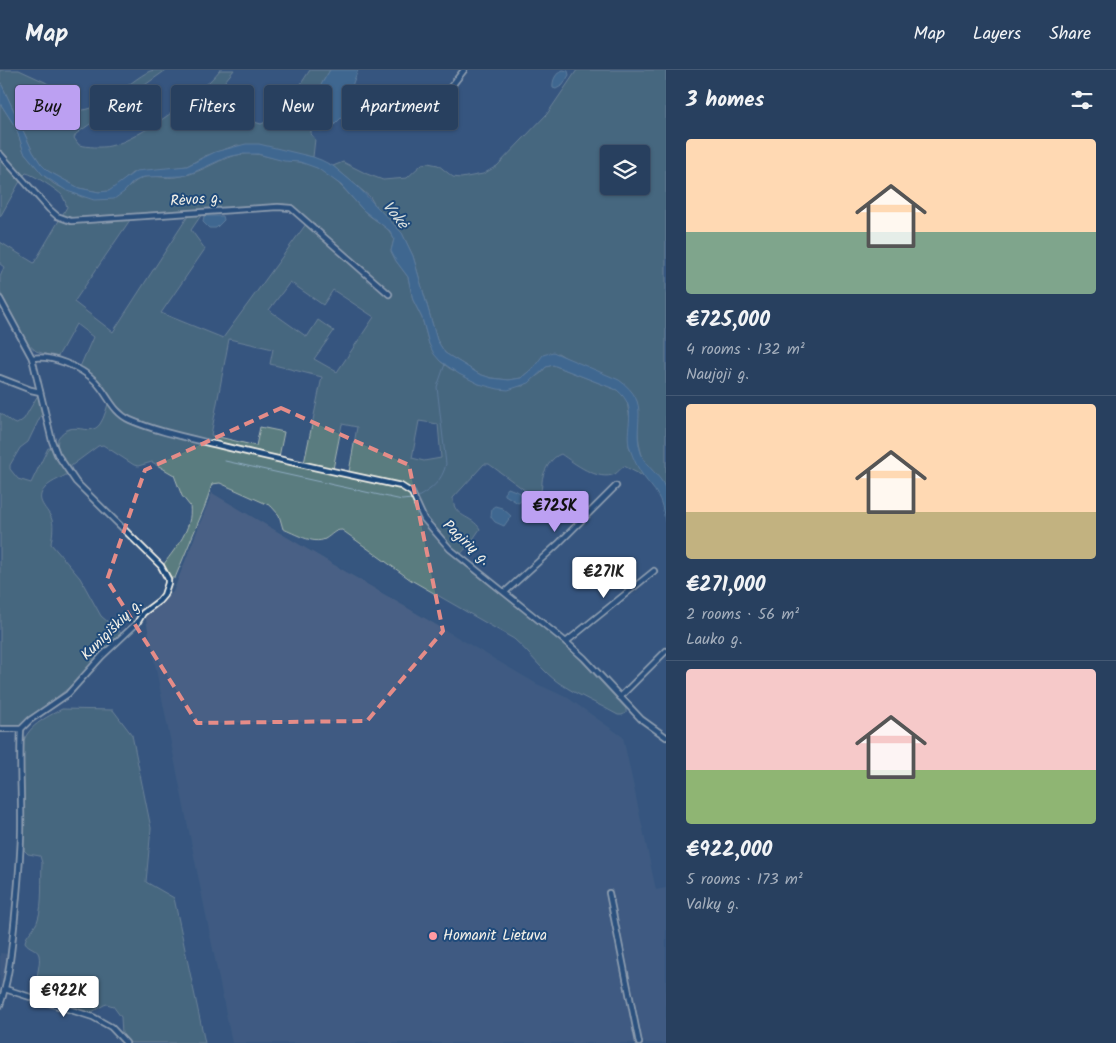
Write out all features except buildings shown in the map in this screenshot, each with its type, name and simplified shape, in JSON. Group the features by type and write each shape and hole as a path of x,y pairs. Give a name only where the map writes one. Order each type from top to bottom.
{"street":[{"path":"452,85 464,70"},
{"name":"Rėvos g.","path":"0,154 57,216 71,221 278,207 291,208 389,294"},
{"name":"Kunigiškių g.","path":"0,299 32,358 52,441 57,454 76,482 161,566 168,579 164,594 159,601 144,613 137,623 102,656 68,694 30,720 21,729"},
{"name":"Pagirių g.","path":"32,358 52,360 78,369 95,381 115,410 128,419 187,438 401,486 407,489 412,493 424,519 450,549 466,564 505,592 566,642 584,658 641,719 666,737"},
{"path":"0,378 40,392"},
{"path":"505,592 558,544 616,486"},
{"path":"566,642 654,572"},
{"path":"620,697 666,651"},
{"path":"0,729 21,729 19,759 20,845 10,966 0,1005"},
{"path":"609,892 639,1043"},
{"path":"5,990 93,1017 111,1027 126,1043"}],"highlighted area":[{"path":"281,408 409,465 443,631 367,721 197,723 107,580 145,470"}],"shaded area":[{"path":"330,70 358,70 353,85 342,85 342,117 332,126 332,85 321,85"},
{"path":"563,70 568,71 569,75 563,85 556,89 553,88 555,77"},
{"path":"0,81 15,113 15,126 0,103"},
{"path":"17,130 23,130 33,152 48,171 79,188 99,192 109,191 136,171 187,166 215,152 246,144 259,144 313,157 333,166 357,186 402,233 413,256 437,340 445,353 479,374 491,378 509,380 521,378 534,367 543,355 553,352 619,380 629,389 635,397 638,406 638,432 641,453 646,463 665,488 666,526 660,499 640,471 631,452 628,441 629,411 624,397 617,390 553,365 546,367 529,383 508,390 479,384 459,374 440,361 429,344 422,318 413,300 408,277 391,251 394,239 390,231 363,210 341,185 317,168 300,162 284,161 258,154 242,154 227,157 182,176 144,177 133,182 114,199 94,200 67,191 43,175 24,152"},
{"path":"204,216 223,216 224,220 216,228 209,228 203,222"},
{"path":"508,488 521,493 523,497 520,502 518,503 505,495"},
{"path":"212,493 537,684 568,698 623,737 656,890 666,888 666,1043 232,1043 145,615 173,592"},
{"path":"495,506 502,508 511,516 504,526 495,522 491,517 492,508"},
{"path":"0,953 9,954 0,989"}],"green space":[{"path":"0,70 19,70 50,85 15,85 15,113 0,81"},
{"path":"166,70 145,85 129,85 150,71"},
{"path":"220,70 234,70 222,85 206,85"},
{"path":"310,70 330,70 321,85 300,85"},
{"path":"577,70 666,70 666,489 646,464 640,449 637,401 558,353 539,361 521,378 509,380 491,378 479,374 445,353 437,340 413,256 402,233 376,207 370,197 333,166 343,162 383,180 407,178 422,164 428,163 438,165 453,177 461,178 483,174 497,166 547,114"},
{"path":"0,103 15,126 24,152 43,175 54,184 82,197 124,192 140,179 146,177 182,176 227,158 243,154 258,154 310,165 328,174 368,215 392,234 394,239 391,251 408,277 413,300 422,318 429,344 440,361 449,368 479,384 523,386 546,367 553,365 617,390 624,395 627,401 630,420 629,446 643,476 624,466 615,474 601,476 586,470 561,454 552,460 546,469 539,495 530,494 489,464 484,464 453,498 459,513 477,524 480,529 456,559 576,655 626,709 626,713 618,715 559,683 514,639 411,580 342,530 335,532 325,539 315,541 304,538 283,529 279,515 271,506 220,483 212,484 205,506 175,578 172,578 163,567 183,537 190,514 190,506 182,496 174,475 152,462 138,466 134,465 103,445 98,446 71,466 71,471 48,485 42,493 41,501 52,520 51,544 80,578 101,616 122,634 72,685 21,726 8,728 0,726 0,413 17,424 24,419 38,395 43,411 28,442 20,448 10,465 10,469 18,479 31,483 48,448 57,449 58,438 69,429 91,430 96,428 103,418 110,398 97,378 80,367 93,337 76,324 57,358 36,351 27,343 0,292 0,277 4,267 0,264 0,242 34,263 67,207 62,195 45,182 26,173 0,217","holes":["284,204 297,209 309,220 223,338 161,313 205,249 191,230 204,211","188,216 113,332 74,302 130,220","290,282 323,305 333,290 374,317 337,372 314,359 334,331 318,320 307,337 269,310","229,339 273,349 270,364 322,377 303,468 278,462 284,432 260,427 256,446 211,435","419,421 438,424 441,458 424,461 412,458","342,424 357,427 349,472 333,469"]},
{"path":"90,108 90,124 76,134 74,138 79,145 90,147 110,146 146,130 161,130 161,120 171,113 171,130 254,130 254,122 261,124 264,122 264,130 311,130 311,134 315,139 313,157 237,145 205,156 187,166 132,173 116,187 109,191 99,192 79,188 48,171 33,152 23,130 80,130 80,110"},
{"path":"62,709 113,710 132,735 151,828 146,882 174,898 205,1043 129,1043 122,1034 121,1017 113,1006 107,1004 90,1013 50,1000 39,990 37,980 39,955 25,942 40,913 42,863 40,856 28,854 24,850 22,746 24,739 32,728 43,719"}],"waterway":[{"path":"418,497 436,484 446,464 437,387 445,364"},
{"path":"225,461 402,500 412,499"}],"place":[{"name":"Homanit Lietuva","path":"433,936"}],"water label":[{"name":"Vokė","path":"395,215"}]}
